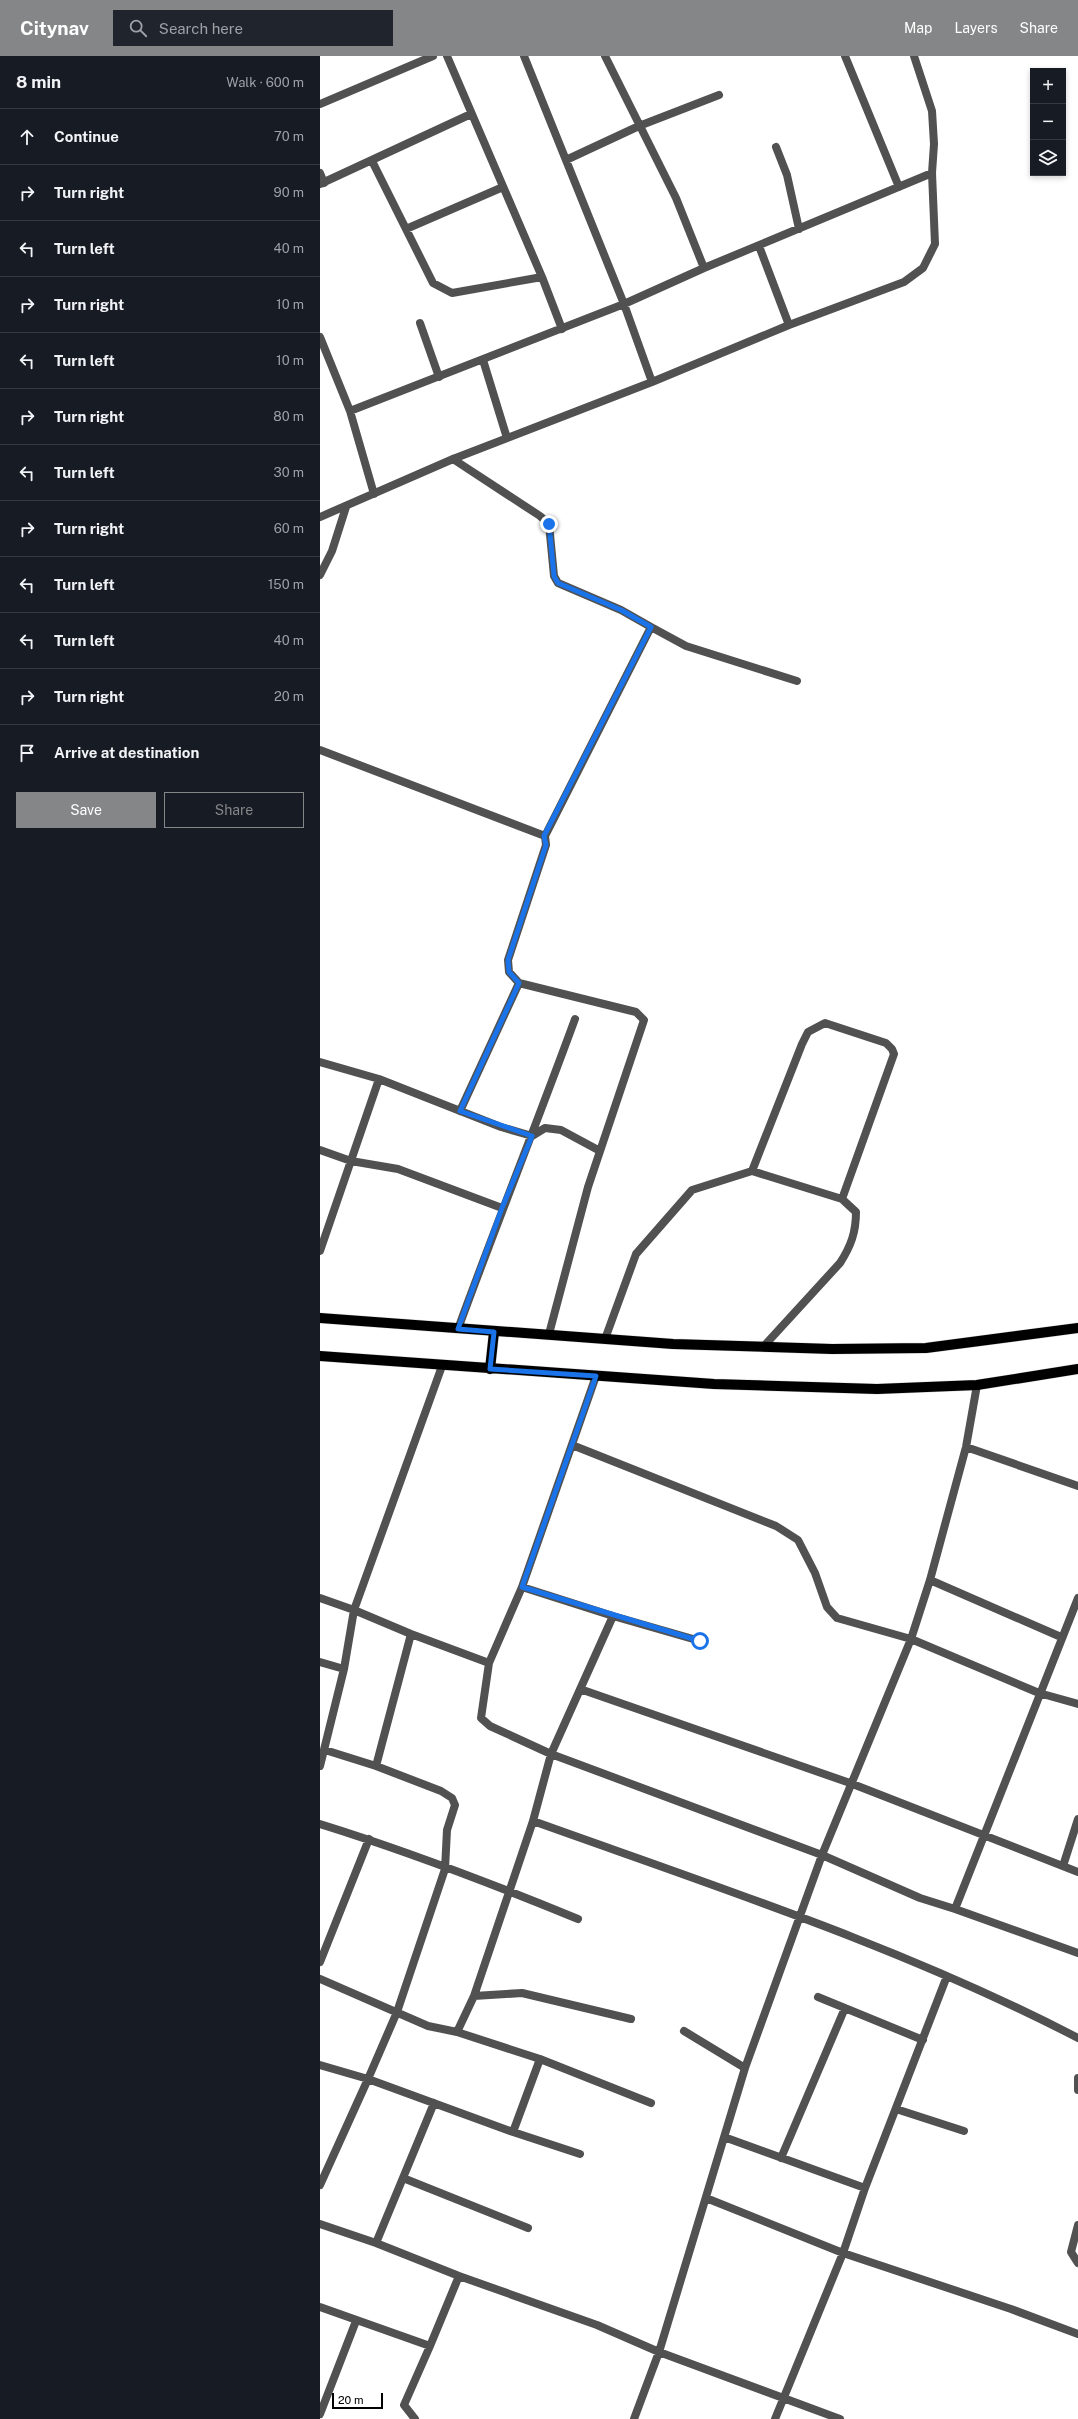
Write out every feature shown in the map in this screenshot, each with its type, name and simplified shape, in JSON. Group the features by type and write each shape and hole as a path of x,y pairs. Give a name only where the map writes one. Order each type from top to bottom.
{"main road":[{"path":"320,1318 672,1344 763,1347 926,1348 1078,1328"},
{"path":"490,1369 494,1332"},
{"path":"320,1356 442,1366 714,1384 877,1390 978,1385 1078,1369"}],"street":[{"path":"320,104 433,56"},
{"path":"447,56 542,277 562,329"},
{"path":"524,56 624,304 652,382"},
{"path":"845,56 899,187"},
{"path":"320,517 346,507 453,459 652,382 789,325 904,282 924,268 935,244 932,173 934,144 932,111 914,56"},
{"path":"608,57 639,126 676,198 704,268"},
{"path":"566,160 639,126 719,95"},
{"path":"320,173 322,183 471,114"},
{"path":"776,147 787,175 800,229"},
{"path":"372,161 433,282 452,293 542,277"},
{"path":"350,411 624,304 704,268 932,173"},
{"path":"406,229 503,187"},
{"path":"759,246 789,325"},
{"path":"420,323 439,377"},
{"path":"320,337 350,411 374,494"},
{"path":"483,360 508,438"},
{"path":"453,459 540,516 549,524 554,576 558,583 621,610 686,646 797,681"},
{"path":"321,571 332,551 346,507"},
{"path":"549,1334 588,1187 644,1020 642,1016 629,1010 519,983 509,972 508,960 546,845 544,836 651,627"},
{"path":"320,750 544,836"},
{"path":"460,1111 519,983"},
{"path":"458,1329 502,1208 532,1136 576,1019"},
{"path":"752,1171 802,1044 808,1032 825,1023 886,1044 892,1049 894,1054 842,1199"},
{"path":"320,1062 379,1079 460,1111 532,1136"},
{"path":"320,1252 379,1079"},
{"path":"532,1136 545,1128 560,1130 600,1151"},
{"path":"320,1150 351,1161 398,1170 502,1208"},
{"path":"605,1339 636,1254 664,1224 678,1204 692,1190 752,1171 842,1199 856,1212 856,1228 850,1248 840,1263 763,1347"},
{"path":"320,1766 344,1669 354,1610 442,1366"},
{"path":"596,1376 522,1587 489,1663 481,1718 490,1726 551,1754 822,1855 920,1898 1078,1953"},
{"path":"634,2419 659,2352 745,2068 822,1855 850,1783 910,1639 930,1580 966,1447 978,1385"},
{"path":"572,1446 776,1526 798,1540 815,1573 826,1607 837,1618 910,1639 1039,1693 1078,1704"},
{"path":"966,1447 1078,1486"},
{"path":"930,1580 1061,1637"},
{"path":"522,1587 612,1616 700,1641"},
{"path":"320,1598 489,1663"},
{"path":"955,1909 1061,1637 1078,1598"},
{"path":"457,2032 474,1996 533,1821 551,1754 612,1616"},
{"path":"376,1766 411,1634"},
{"path":"320,1662 344,1669"},
{"path":"580,1689 850,1783 1078,1872"},
{"path":"320,2185 397,2012 445,1869 447,1830 455,1805 452,1798 441,1791 376,1766 325,1750"},
{"path":"1063,1866 1078,1819"},
{"path":"533,1821 799,1916 948,1976 1078,2038"},
{"path":"320,1824 369,1839 445,1869 509,1891 578,1919"},
{"path":"320,1962 369,1839"},
{"path":"775,2419 843,2252 865,2188 948,1976"},
{"path":"320,1979 428,2026 457,2032 540,2059 652,2103"},
{"path":"474,1996 522,1993 631,2019"},
{"path":"818,1997 923,2040"},
{"path":"781,2158 845,2008"},
{"path":"684,2031 745,2068"},
{"path":"513,2132 540,2059"},
{"path":"320,2065 368,2079 513,2132 580,2154"},
{"path":"1078,2078 1078,2090"},
{"path":"376,2243 434,2103"},
{"path":"896,2109 964,2131"},
{"path":"724,2137 865,2188"},
{"path":"403,2178 528,2228"},
{"path":"706,2198 843,2252 1010,2309 1078,2334"},
{"path":"320,2224 376,2243 459,2276 597,2325 659,2352 840,2419"},
{"path":"1078,2225 1071,2252 1078,2263"},
{"path":"416,2419 404,2405 459,2276"},
{"path":"320,2307 356,2322 430,2346"},
{"path":"320,2414 356,2322"}],"route":[{"path":"549,524 553,570 554,576 558,583 621,610 651,627 635,662 544,836 546,845 508,960 509,972 519,983 460,1111 501,1127 532,1136 502,1208 458,1329 494,1332 490,1369 596,1376 522,1587 612,1616 700,1641"}]}
